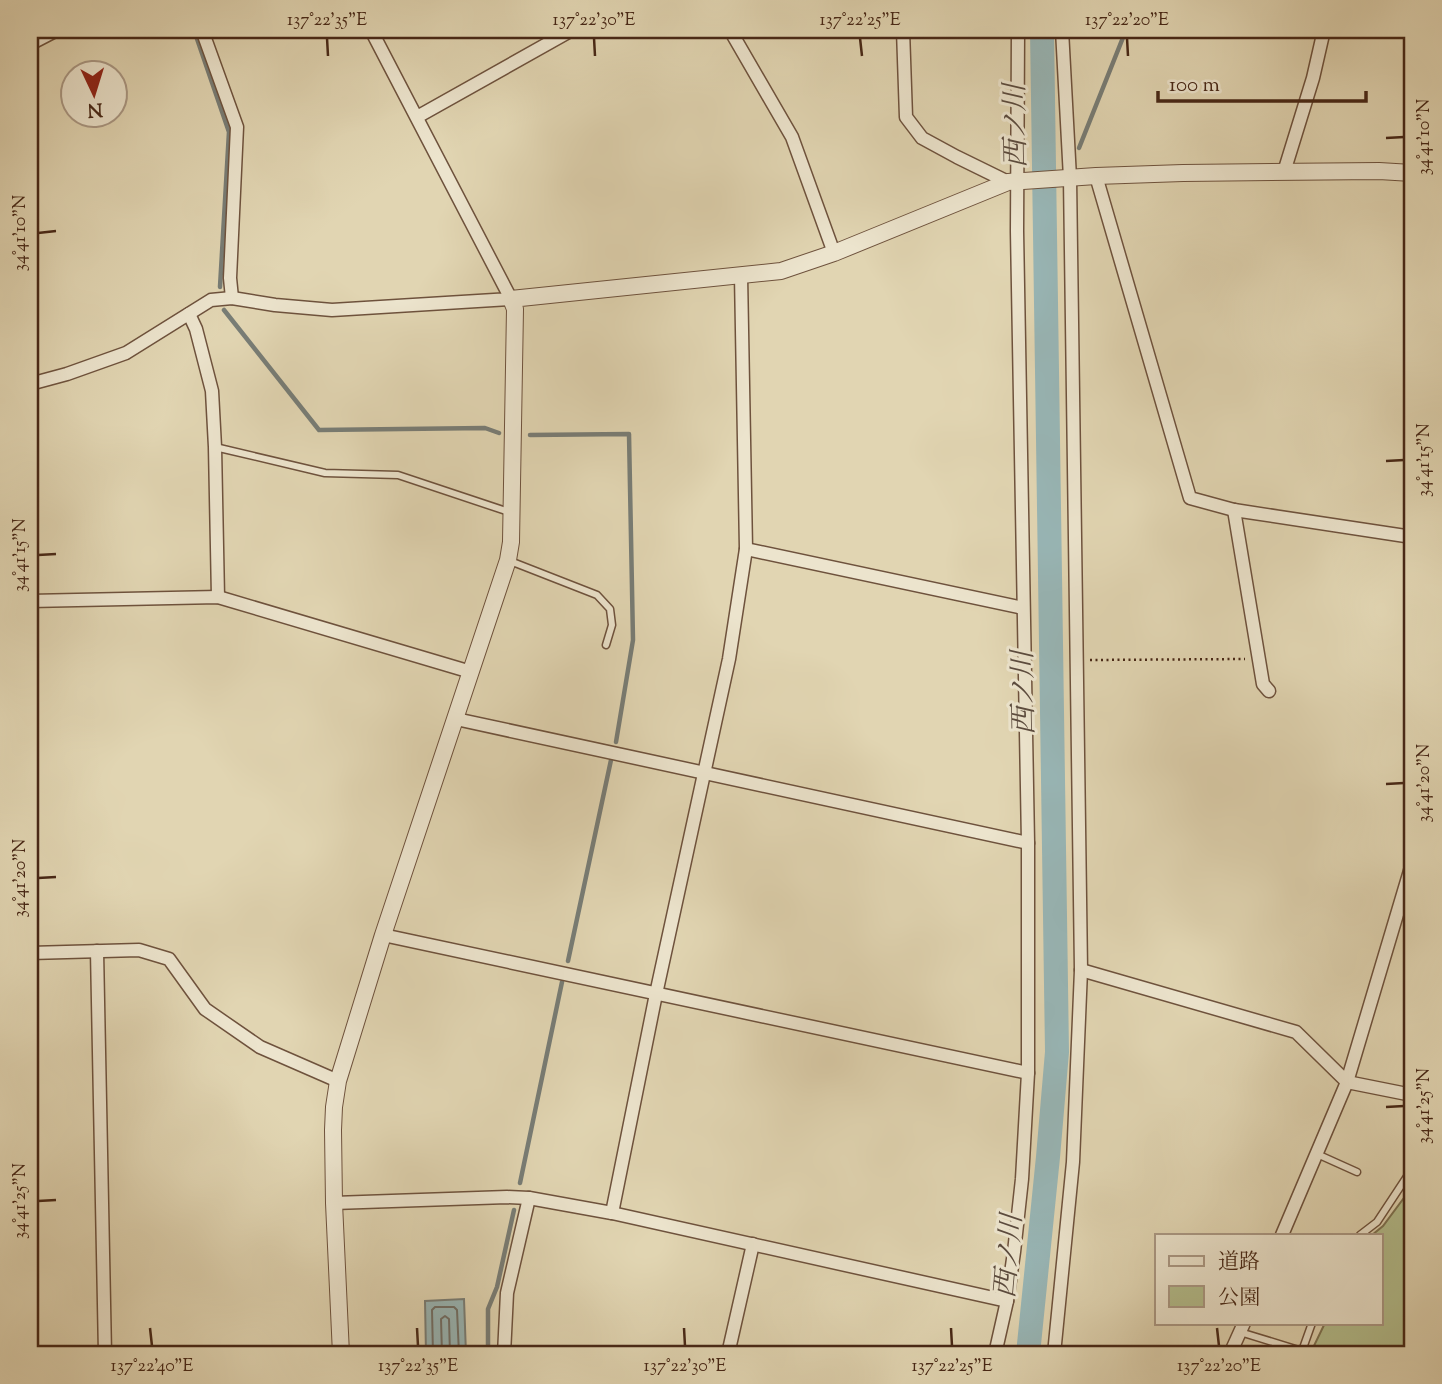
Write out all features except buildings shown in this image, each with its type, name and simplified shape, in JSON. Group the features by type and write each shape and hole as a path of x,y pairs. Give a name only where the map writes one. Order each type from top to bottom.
{"street":[{"path":"30,44 57,30"},
{"path":"202,30 237,127 230,278 232,298"},
{"path":"341,1354 333,1119 338,1081 383,935 508,560 511,542 515,309 371,30"},
{"path":"417,117 572,30"},
{"path":"730,30 792,137 834,253"},
{"path":"903,30 906,117 922,138 957,157 1018,181"},
{"path":"995,1354 1007,1301 1022,1179 1028,1073 1028,843 1023,608 1018,30"},
{"path":"1054,1354 1073,1162 1081,970 1077,660 1062,30"},
{"path":"1284,172 1313,78 1324,30"},
{"path":"30,384 126,353 211,300 232,298 332,310 511,299 781,271 1018,181 1096,176 1284,172 1412,173"},
{"path":"1096,176 1190,498 1234,510 1412,537"},
{"path":"612,1213 656,994 729,659 746,549 741,275"},
{"path":"189,314 196,329 212,391 218,597"},
{"path":"1234,510 1263,684 1269,691"},
{"path":"746,549 1023,608"},
{"path":"30,601 218,597 471,672"},
{"path":"456,719 1028,843"},
{"path":"1282,1234 1347,1082 1412,864"},
{"path":"383,935 1028,1073"},
{"path":"30,953 139,950 169,958 205,1009 260,1047 338,1081"},
{"path":"97,951 105,1354"},
{"path":"1081,970 1296,1032 1347,1082 1412,1095"},
{"path":"334,1203 529,1198 612,1213 1007,1301"},
{"path":"505,1354 507,1293 529,1198"},
{"path":"728,1354 753,1244"},
{"path":"1230,1354 1242,1327"}],"lane":[{"path":"215,447 326,473 398,475 511,512"},
{"path":"508,560 597,594 610,609 612,625 606,645"},
{"path":"1361,1234 1377,1222 1408,1175 1412,1116"},
{"path":"1317,1154 1357,1172"},
{"path":"1242,1327 1302,1351 1312,1324"}],"path":[{"path":"1077,660 1259,659"}],"green space":[{"path":"1412,1187 1412,1354 1310,1354 1325,1324 1382,1324 1382,1234 1373,1234 1383,1226"}],"water":[{"path":"464,1299 466,1354 426,1354 425,1301"}],"waterway":[{"path":"194,30 229,132 220,287"},
{"name":"西ノ川","path":"1028,1354 1057,1052 1042,30"},
{"path":"1079,148 1126,30"},
{"path":"224,310 319,430 485,428 499,433"},
{"path":"530,435 629,434 633,640 616,742"},
{"path":"568,961 611,760"},
{"path":"520,1183 562,982"},
{"path":"488,1354 488,1309 497,1287 514,1210"}]}
